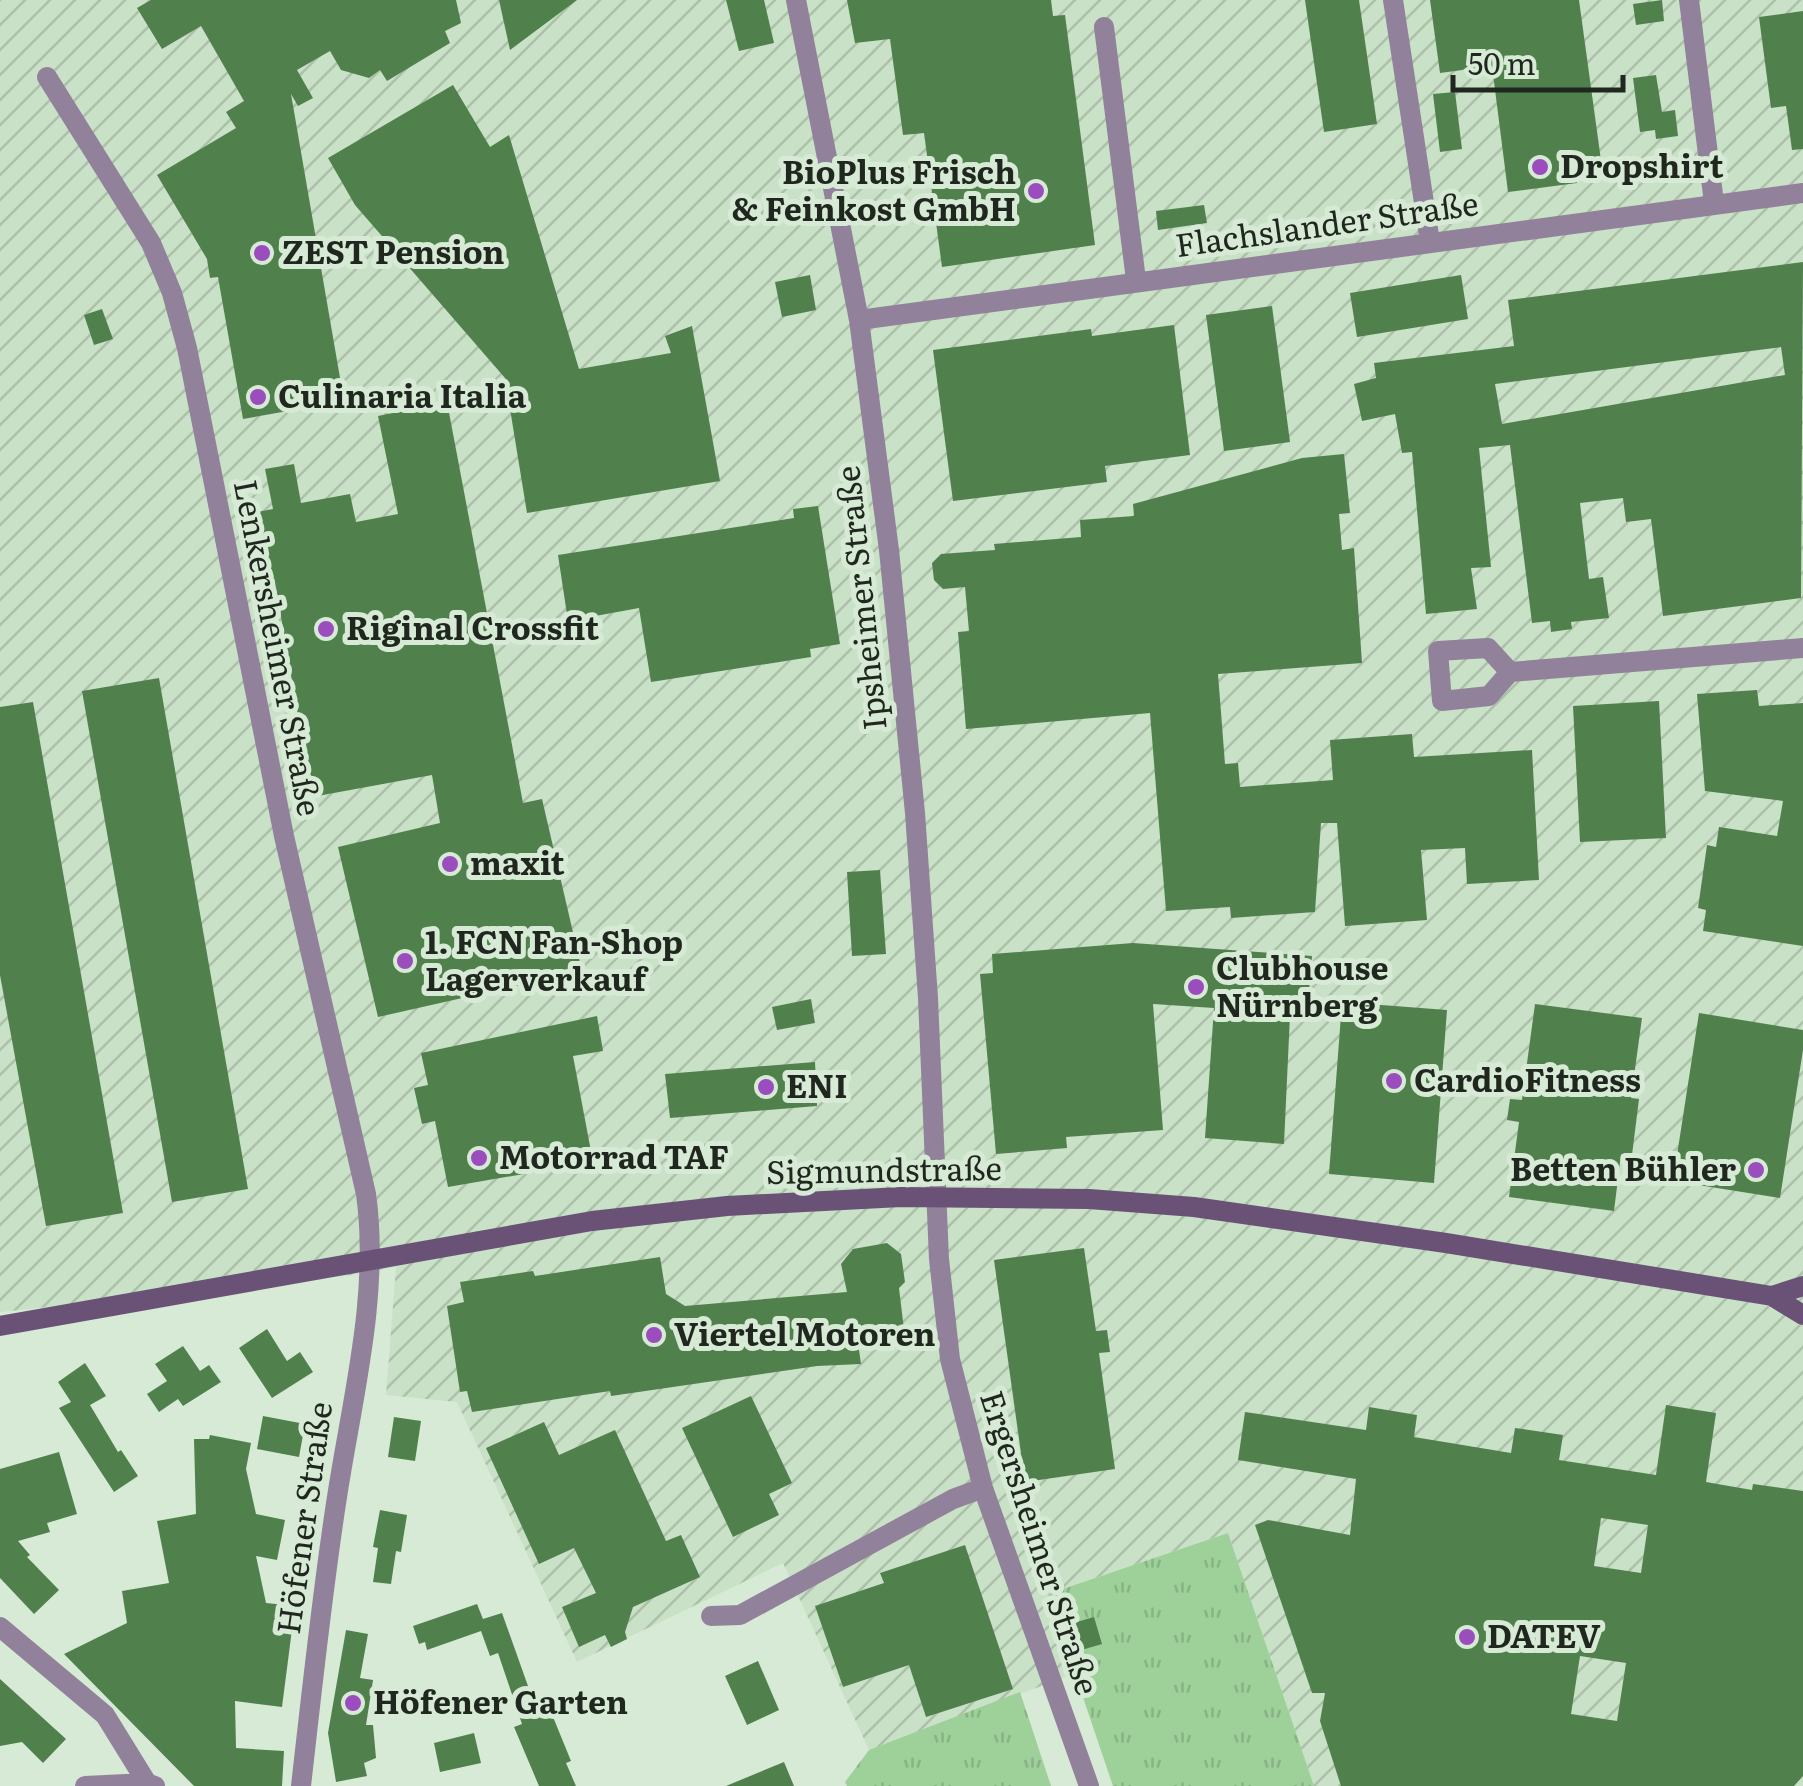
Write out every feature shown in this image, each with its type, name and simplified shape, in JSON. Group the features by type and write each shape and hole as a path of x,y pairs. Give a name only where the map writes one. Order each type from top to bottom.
{"main road":[{"name":"Sigmundstraße","path":"0,1326 531,1230 696,1208 936,1196 1089,1199 1194,1207 1772,1296 1803,1315"},
{"name":"Sigmundstraße","path":"1772,1296 1803,1286"}],"street":[{"name":"Ipsheimer Straße","path":"796,0 859,320 888,550 915,813 936,1196"},
{"path":"1393,0 1430,242"},
{"path":"1689,0 1714,203"},
{"path":"1104,27 1136,280"},
{"name":"Lenkersheimer Straße","path":"47,78 150,243 172,293 284,836 366,1194 370,1259"},
{"name":"Flachslander Straße","path":"859,320 1803,192"},
{"path":"1510,672 1803,648"},
{"name":"Ergersheimer Straße","path":"936,1196 938,1259 950,1358 983,1488 1089,1786"},
{"name":"Höfener Straße","path":"301,1786 326,1566 370,1259"},
{"path":"710,1616 740,1615 953,1499 983,1488"},
{"path":"0,1628 104,1715 151,1784"},
{"path":"85,1786 151,1784"}],"shaded area":[{"path":"0,0 1803,0 1803,1786 1314,1786 1228,1533 1048,1594 1074,1674 869,1750 783,1563 577,1662 457,1402 386,1395 396,1267 345,1276 0,1312"}],"green space":[{"path":"1228,1533 1314,1786 1113,1786 1048,1594"},
{"path":"1020,1692 1051,1786 847,1786 845,1782 869,1750"}],"building":[{"path":"151,0 456,0 461,23 445,31 450,43 387,81 380,70 369,78 341,70 330,51 297,70 313,98 298,106 291,94 344,401 243,419 218,277 210,278 207,259 157,175 236,128 226,112 244,101 201,26 162,49 137,8"},
{"path":"499,0 577,0 510,50"},
{"path":"726,0 764,0 774,43 739,51"},
{"path":"847,0 1051,0 1053,16 1065,15 1095,245 942,267 924,133 903,135 890,39 855,43"},
{"path":"1305,0 1359,0 1377,124 1324,132"},
{"path":"1430,0 1579,0 1603,175 1576,178 1577,183 1508,192 1492,66 1440,73"},
{"path":"1662,0 1664,21 1636,25 1633,4"},
{"path":"1803,11 1803,149 1792,150 1786,106 1771,108 1759,17"},
{"path":"1656,75 1662,112 1675,110 1678,136 1656,139 1655,130 1640,132 1633,78"},
{"path":"453,85 490,147 509,135 579,369 671,353 665,336 692,326 720,481 527,513 505,378 355,205 328,158"},
{"path":"1455,92 1462,149 1440,152 1433,94"},
{"path":"1204,205 1207,223 1158,230 1156,211"},
{"path":"1803,262 1801,598 1663,616 1651,519 1626,522 1623,498 1580,503 1589,579 1603,577 1609,618 1571,622 1572,629 1551,632 1550,621 1532,623 1510,445 1479,448 1491,567 1471,568 1477,609 1426,614 1412,452 1402,453 1395,414 1362,421 1354,384 1376,378 1374,363 1514,346 1508,300","holes":["1781,347 1785,375 1502,424 1495,384"]},
{"path":"810,275 816,310 782,317 775,282"},
{"path":"1461,275 1468,319 1357,337 1350,293"},
{"path":"1272,306 1290,442 1224,451 1206,315"},
{"path":"102,309 113,339 94,345 84,315"},
{"path":"1174,325 1190,455 1105,466 1107,482 953,501 933,350 1091,329 1092,336"},
{"path":"447,402 523,803 542,799 582,971 378,1017 338,847 440,823 432,775 312,797 275,582 257,512 273,509 265,469 294,464 301,503 350,494 356,522 398,514 378,416"},
{"path":"1344,454 1350,513 1339,514 1342,550 1354,548 1362,663 1218,674 1225,764 1238,763 1240,787 1333,780 1330,740 1412,734 1414,757 1532,750 1539,880 1467,884 1465,848 1421,850 1427,920 1345,926 1337,823 1321,823 1315,912 1231,918 1230,907 1166,911 1150,713 966,729 958,632 969,631 965,587 943,589 934,580 932,563 941,554 995,550 994,544 1081,537 1080,520 1134,516 1133,504 1302,458"},
{"path":"818,506 840,644 810,649 811,657 651,682 639,608 568,621 558,555 794,518 793,509"},
{"path":"159,678 248,1189 172,1202 82,691"},
{"path":"1757,690 1759,706 1803,703 1803,946 1703,931 1706,910 1698,908 1707,845 1716,847 1719,827 1777,836 1783,801 1705,791 1697,694"},
{"path":"1659,701 1666,838 1580,842 1573,706"},
{"path":"33,702 123,1213 46,1226 0,975 0,707"},
{"path":"880,870 886,954 852,956 847,872"},
{"path":"1133,943 1312,956 1307,1016 1290,1015 1284,1144 1205,1138 1214,1008 1153,1004 1163,1130 1066,1137 1067,1148 996,1154 980,974 993,973 992,954"},
{"path":"811,999 815,1023 777,1030 772,1007"},
{"path":"1342,1002 1447,1010 1434,1183 1329,1174"},
{"path":"1535,1004 1642,1018 1631,1098 1639,1099 1632,1155 1621,1154 1614,1211 1509,1197 1519,1122 1507,1120 1510,1099 1522,1100"},
{"path":"1699,1013 1803,1030 1780,1198 1673,1181"},
{"path":"597,1016 603,1051 573,1056 593,1162 448,1187 435,1121 422,1124 414,1088 428,1085 421,1053"},
{"path":"815,1062 817,1106 670,1118 665,1074"},
{"name":"Viertel Motoren","path":"887,1243 901,1254 905,1282 899,1288 905,1338 858,1343 861,1364 817,1366 611,1396 610,1391 472,1412 467,1391 460,1392 447,1306 464,1302 460,1282 533,1271 535,1276 660,1257 666,1294 685,1306 847,1292 841,1264 853,1249"},
{"path":"1084,1248 1096,1331 1107,1330 1110,1352 1099,1353 1115,1469 1025,1482 994,1260"},
{"path":"267,1329 287,1361 300,1352 313,1372 272,1398 239,1348"},
{"path":"183,1346 200,1371 209,1365 221,1382 183,1406 178,1399 159,1412 147,1394 167,1381 155,1364"},
{"path":"85,1363 106,1396 90,1405 118,1452 121,1450 138,1476 114,1492 59,1408 71,1402 58,1382"},
{"path":"751,1396 792,1483 769,1494 779,1515 733,1537 682,1428"},
{"path":"1666,1405 1716,1413 1706,1482 1752,1490 1753,1484 1803,1491 1803,1776 1794,1786 1341,1786 1320,1721 1325,1693 1312,1693 1255,1525 1268,1520 1350,1535 1356,1479 1238,1460 1245,1412 1366,1430 1369,1407 1417,1415 1414,1437 1511,1453 1515,1428 1563,1435 1559,1460 1656,1475","holes":["1601,1518 1648,1525 1641,1573 1594,1566","1580,1656 1626,1663 1617,1721 1571,1714"]},
{"path":"263,1416 305,1424 299,1457 257,1449"},
{"path":"394,1417 421,1421 415,1461 388,1457"},
{"path":"544,1422 559,1455 615,1430 666,1541 681,1535 700,1577 633,1607 625,1632 627,1639 611,1647 605,1635 579,1647 562,1607 596,1593 574,1548 539,1564 486,1448"},
{"path":"210,1435 251,1443 246,1469 256,1514 285,1520 277,1560 256,1556 266,1603 295,1606 282,1707 235,1701 236,1748 284,1751 282,1786 194,1786 64,1654 127,1623 122,1591 169,1583 157,1521 196,1514 194,1439 209,1439"},
{"path":"59,1452 77,1514 47,1523 50,1532 18,1541 30,1555 27,1557 59,1590 34,1614 0,1578 0,1469"},
{"path":"380,1510 407,1515 391,1584 373,1582 378,1548 373,1547"},
{"path":"965,1545 1013,1689 926,1717 909,1665 843,1687 815,1606 884,1583 880,1573"},
{"path":"477,1604 483,1619 502,1613 539,1717 551,1712 571,1761 566,1763 576,1786 539,1786 514,1727 522,1724 498,1653 490,1656 481,1631 427,1650 425,1642 419,1644 413,1626"},
{"path":"1094,1617 1102,1644 1078,1651 1070,1624"},
{"path":"346,1630 368,1634 360,1678 373,1680 366,1725 373,1725 376,1758 364,1763 367,1776 336,1782 328,1733"},
{"path":"758,1661 779,1710 747,1725 725,1676"},
{"path":"0,1679 66,1739 43,1763 22,1742 0,1746"},
{"path":"474,1733 481,1763 440,1772 434,1743"},
{"path":"784,1762 794,1786 726,1786"}],"place":[{"name":"Dropshirt","path":"1540,167"},
{"name":"BioPlus Frisch & Feinkost GmbH","path":"1036,191"},
{"name":"ZEST Pension","path":"262,253"},
{"name":"Culinaria Italia","path":"258,397"},
{"name":"Riginal Crossfit","path":"326,629"},
{"name":"maxit","path":"450,864"},
{"name":"1. FCN Fan-Shop Lagerverkauf","path":"405,961"},
{"name":"Clubhouse Nürnberg","path":"1196,987"},
{"name":"CardioFitness","path":"1394,1081"},
{"name":"ENI","path":"766,1087"},
{"name":"Motorrad TAF","path":"479,1158"},
{"name":"Betten Bühler","path":"1756,1170"},
{"name":"Viertel Motoren","path":"654,1335"},
{"name":"DATEV","path":"1467,1637"},
{"name":"Höfener Garten","path":"353,1703"}]}
